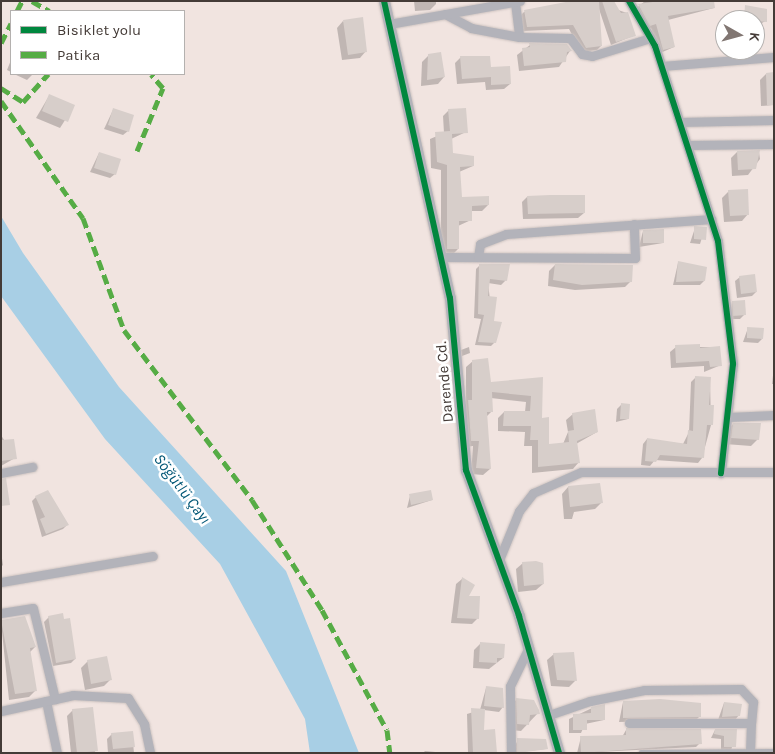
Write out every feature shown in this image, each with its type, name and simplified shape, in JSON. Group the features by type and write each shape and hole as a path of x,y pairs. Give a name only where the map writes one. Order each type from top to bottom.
{"street":[{"name":"Darende Cd.","path":"384,1 450,298 466,470 528,647 559,753"},
{"path":"629,1 650,38 662,66 718,241 734,364 721,473"},
{"path":"389,24 517,2 519,37"},
{"path":"445,14 471,28 519,37 570,38 582,54 592,56 650,38"},
{"path":"662,66 774,57"},
{"path":"680,122 774,120"},
{"path":"688,145 774,144"},
{"path":"478,257 480,244 506,234 711,219"},
{"path":"441,257 635,258 634,224"},
{"path":"728,417 774,415"},
{"path":"1,473 32,467"},
{"path":"498,560 519,511 533,493 552,483 581,472 774,472"},
{"path":"1,582 153,556"},
{"path":"1,613 33,608 50,700 57,753"},
{"path":"511,753 510,686 528,647"},
{"path":"549,715 590,701 644,690 741,689 753,702 750,752"},
{"path":"1,711 73,695 128,698 144,724 150,753"},
{"path":"629,723 751,723"}],"lane":[{"path":"641,752 774,751"}],"water":[{"name":"Söğütlü Çayı","path":"1,216 23,253 119,387 286,571 359,753 310,753 305,719 220,564 105,439 1,296"}],"building":[{"path":"571,1 599,1 602,46 586,48 573,25 527,27 524,10"},
{"path":"602,1 614,1 621,13 628,12 636,36 616,42"},
{"path":"660,1 714,1 715,8 668,16 675,47 663,50 656,24 650,26 638,4"},
{"path":"745,5 767,9 767,22 765,22 765,10 745,10"},
{"path":"363,17 367,52 348,55 343,20"},
{"path":"529,43 567,44 572,51 567,52 566,62 524,66 522,48 530,47"},
{"path":"441,52 445,77 427,80 428,54"},
{"path":"460,56 490,56 491,67 510,66 511,84 491,85 491,77 462,79"},
{"path":"774,72 774,105 767,105 766,73"},
{"path":"49,94 75,105 68,122 42,111"},
{"path":"113,108 134,115 129,132 108,125"},
{"path":"466,108 468,133 452,134 453,153 474,156 474,166 460,167 462,197 489,196 489,205 472,206 472,221 459,221 459,249 447,249 447,165 437,162 435,132 450,131 448,109"},
{"path":"760,150 756,169 738,170 737,151"},
{"path":"99,152 121,159 116,175 94,168"},
{"path":"748,189 749,215 730,216 728,190"},
{"path":"585,195 585,213 528,214 527,196"},
{"path":"694,226 707,227 706,240 694,239"},
{"path":"664,229 664,243 643,243 643,230"},
{"path":"678,261 707,267 705,281 676,282"},
{"path":"479,264 510,264 507,281 490,279 488,296 497,297 494,321 502,322 496,343 478,342 484,315 478,314"},
{"path":"555,264 633,265 632,282 582,285 553,280"},
{"path":"755,274 757,292 741,294 739,276"},
{"path":"745,300 746,315 733,316 732,301"},
{"path":"747,327 764,328 763,339 747,338"},
{"path":"700,344 700,348 720,346 722,366 710,367 709,361 676,363 675,345"},
{"path":"488,358 491,382 543,377 542,418 549,417 549,444 569,442 568,431 574,430 572,413 595,409 598,432 577,441 580,463 538,467 538,440 530,440 531,426 503,426 504,411 530,411 531,396 492,392 493,412 487,412 491,469 476,468 479,441 471,441 468,400 472,400 472,360"},
{"path":"695,376 711,377 709,405 714,405 713,425 707,425 704,458 660,455 656,462 645,461 647,438 687,444 688,430 693,431"},
{"path":"621,403 630,404 629,419 620,419"},
{"path":"733,423 761,423 759,440 731,438"},
{"path":"14,439 17,459 1,461 1,440"},
{"path":"6,478 10,505 1,506 1,479"},
{"path":"600,483 603,503 570,507 568,486"},
{"path":"48,490 69,525 46,534 40,519 45,517 35,496"},
{"path":"431,490 433,500 411,505 409,494"},
{"path":"536,561 543,563 544,584 524,586 522,562"},
{"path":"462,577 475,585 469,596 480,596 479,619 457,618"},
{"path":"63,613 64,619 70,618 76,659 56,663 48,616"},
{"path":"25,616 36,647 30,648 37,691 15,694 1,620"},
{"path":"480,642 505,644 504,658 497,658 497,663 479,662"},
{"path":"574,652 577,681 557,680 553,653"},
{"path":"107,656 112,680 91,684 87,660"},
{"path":"486,686 503,688 504,708 484,706"},
{"path":"516,698 534,700 539,710 540,714 530,715 529,725 517,724"},
{"path":"660,699 701,703 701,717 623,718 623,701"},
{"path":"724,702 742,704 740,716 722,717"},
{"path":"605,704 605,720 587,720 587,730 573,730 573,714 591,713 591,707"},
{"path":"93,707 98,751 77,753 72,709"},
{"path":"471,708 485,709 484,730 495,729 497,753 473,753"},
{"path":"626,728 701,729 702,744 581,753 580,736 626,735"},
{"path":"715,729 737,729 736,747 724,747 724,736 714,734"},
{"path":"133,731 135,747 113,749 111,733"},
{"path":"517,738 546,739 548,749 517,753"}],"marked path":[{"path":"18,10 22,1"},
{"path":"32,1 47,10"},
{"path":"1,43 10,25"},
{"path":"1,88 23,102 47,75"},
{"path":"137,151 163,88 152,75"},
{"path":"1,101 83,218 124,330 252,500 322,610 387,730 390,753"}],"cycle path":[{"path":"384,1 450,298 466,470 519,616 559,753"},
{"path":"629,1 655,46 718,241 733,364 721,473"}]}
